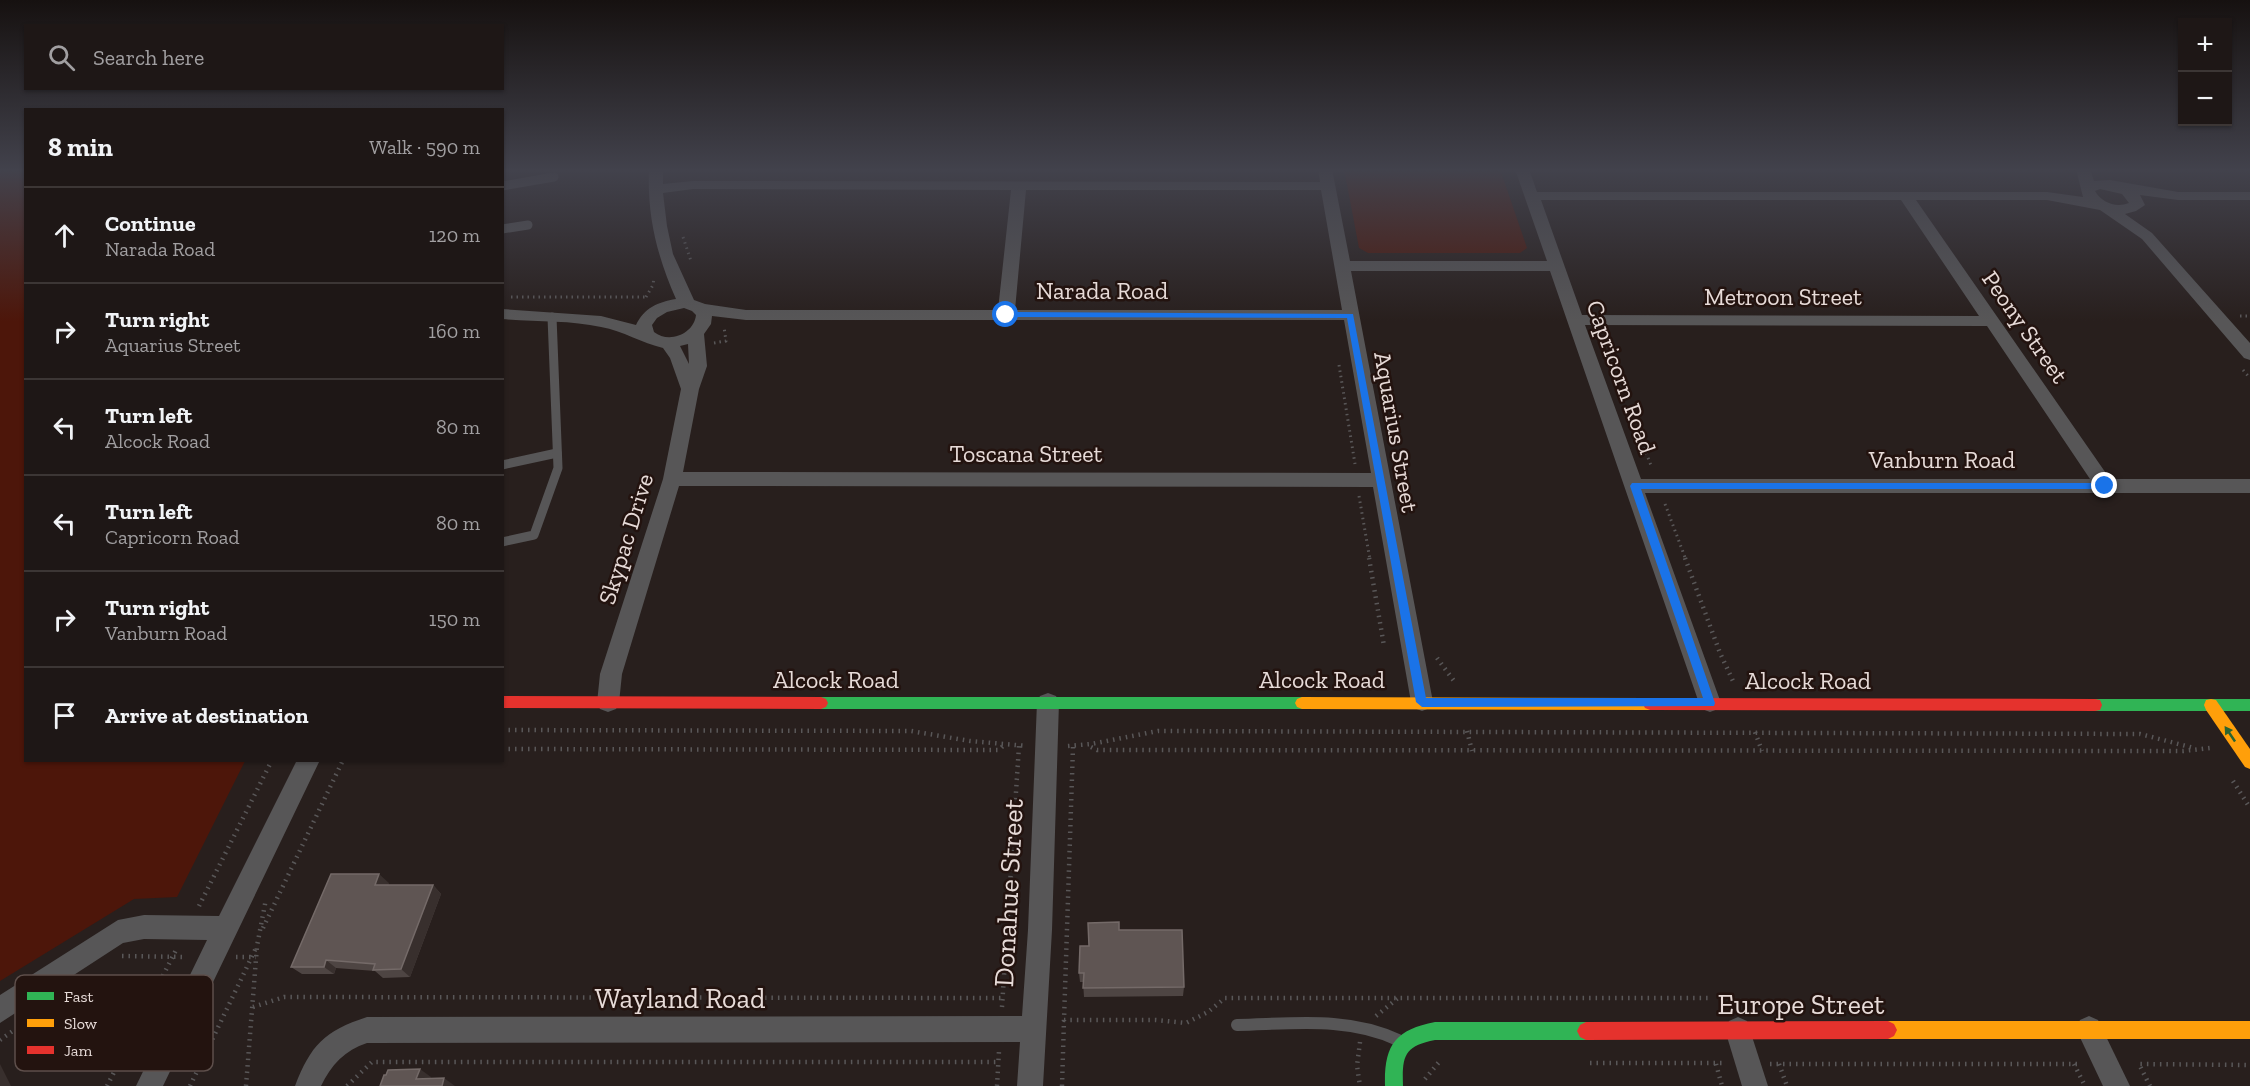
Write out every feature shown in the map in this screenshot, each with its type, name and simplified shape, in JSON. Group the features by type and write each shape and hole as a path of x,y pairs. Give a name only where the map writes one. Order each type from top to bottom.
{"street":[{"path":"504,314 601,321 646,334 651,339 667,342 677,342 698,332 705,319 695,307 684,300 673,275 658,220"},
{"path":"1006,315 1016,220"},
{"name":"Aquarius Street","path":"1334,220 1422,702"},
{"name":"Capricorn Road","path":"1540,220 1710,703"},
{"name":"Peony Street","path":"1922,220 2105,486"},
{"path":"2124,220 2147,236 2250,354"},
{"path":"2140,220 2147,236"},
{"path":"1342,266 1556,266"},
{"path":"646,334 644,325 665,294 673,275"},
{"path":"601,321 655,311 675,304 695,307"},
{"name":"Narada Road","path":"695,307 746,315 1350,315"},
{"name":"Narada Road","path":"698,332 746,315"},
{"name":"Metroon Street","path":"1575,320 1991,321"},
{"path":"2228,328 2250,328"},
{"name":"Skypac Drive","path":"608,703 611,674 672,479 690,389 698,366 698,332"},
{"path":"667,342 676,351 683,376 690,389"},
{"name":"Toscana Street","path":"672,479 1381,480"},
{"name":"Vanburn Road","path":"1635,486 2250,486"},
{"name":"Alcock Road","path":"504,702 2245,705"},
{"name":"Donahue Street","path":"1030,1086 1040,930 1048,702"},
{"path":"2211,705 2250,762"},
{"path":"2245,705 2250,720"},
{"path":"203,975 308,762"},
{"path":"53,975 118,932 144,927 226,928"},
{"path":"0,1010 15,1000"},
{"name":"Wayland Road","path":"308,1086 316,1064 331,1048 348,1035 368,1030 1033,1029"},
{"path":"2089,1029 2117,1086"},
{"name":"Europe Street","path":"1400,1042 1418,1032 1435,1030 2250,1030"},
{"path":"1738,1030 1755,1086"},
{"path":"1394,1086 1393,1059 1400,1042"},
{"path":"149,1086 156,1071"}],"lane":[{"path":"504,229 528,225"},
{"path":"504,542 534,535 558,468 552,317"},
{"path":"504,465 557,453"},
{"path":"1237,1025 1351,1025 1381,1031 1400,1042"}],"path":[{"path":"681,234 692,265"},
{"path":"504,297 646,297 665,294"},
{"path":"1338,363 1384,646"},
{"path":"1435,648 1437,659 1452,676 1472,751"},
{"path":"504,730 911,730 1004,746 999,750 504,749"},
{"path":"1158,731 1468,733 2140,734 2194,748 2182,751 1472,751 1098,750 1090,746 1130,735 1158,731"},
{"path":"997,1086 1019,746"},
{"path":"1062,1086 1073,746"},
{"path":"164,975 271,762"},
{"path":"213,1038 341,762"},
{"path":"261,933 267,892"},
{"path":"246,1086 257,946"},
{"path":"112,963 121,956 173,957"},
{"path":"253,1007 284,997 1002,998"},
{"path":"1064,1020 1156,1020 1186,1023 1208,1012 1225,998 1722,998"},
{"path":"0,1040 15,1029"},
{"path":"346,1086 372,1062 999,1062"},
{"path":"1716,1064 1722,1086"},
{"path":"1779,1064 1787,1086"},
{"path":"2074,1064 2085,1086"},
{"path":"2150,1086 2139,1064 2250,1065"},
{"path":"107,1086 115,1071"},
{"path":"190,1086 197,1071"}],"shaded area":[{"path":"0,220 24,220 24,762 244,762 177,897 134,899 0,981"},
{"path":"1354,220 1517,220 1527,248 1520,253 1368,253 1359,248"}],"building":[{"path":"331,874 379,874 375,885 433,885 401,969 373,970 375,964 326,960 324,967 291,967"},
{"path":"1119,922 1119,930 1182,930 1184,987 1083,988 1084,973 1079,973 1080,946 1089,946 1088,923"},
{"path":"420,1069 416,1079 444,1078 442,1086 380,1086 388,1070"}],"traffic: fast":[{"path":"821,703 1302,703"},
{"path":"2095,705 2250,705"},
{"path":"1394,1086 1396,1054 1405,1042 1423,1034 1435,1031 1586,1031"}],"traffic: slow":[{"path":"1302,703 1650,704"},
{"path":"2211,705 2250,762"},
{"path":"1888,1030 2250,1030"}],"traffic: jam":[{"path":"504,702 821,703"},
{"path":"1650,704 2095,705"},
{"path":"1586,1031 1888,1030"}],"route":[{"path":"1006,315 1350,315 1422,702 1710,703 1635,486 2105,486"}]}
